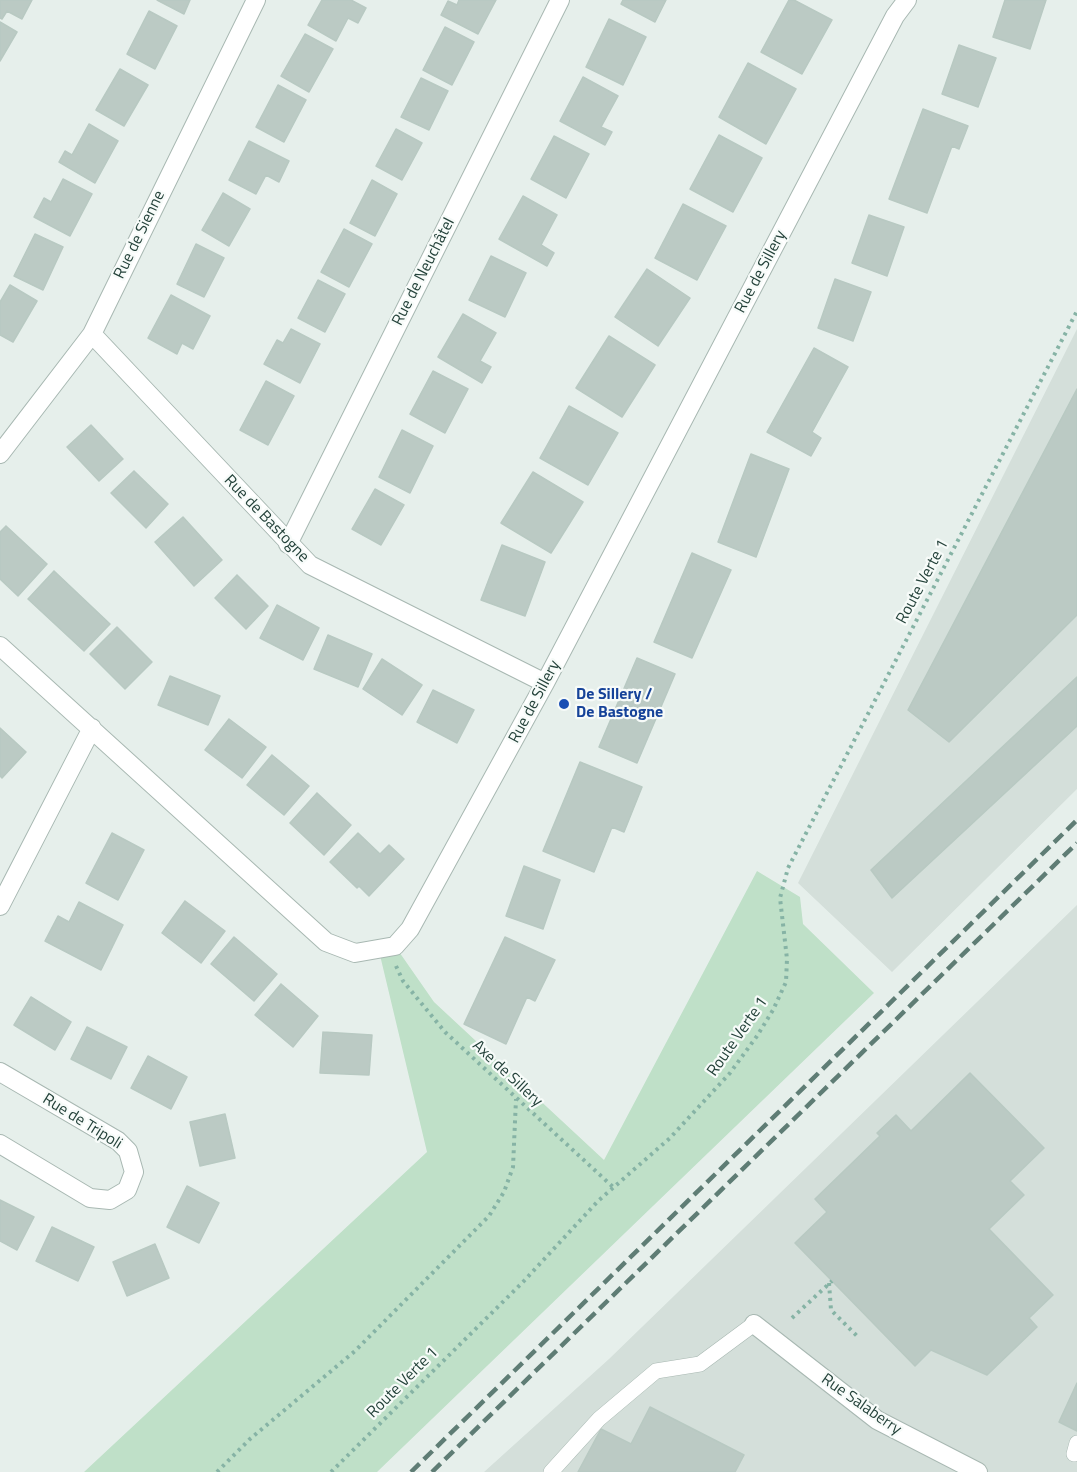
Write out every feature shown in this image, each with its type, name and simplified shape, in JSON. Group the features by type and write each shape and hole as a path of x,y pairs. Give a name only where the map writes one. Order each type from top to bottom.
{"street":[{"name":"Rue de Sienne","path":"0,454 92,334 256,0"},
{"name":"Rue de Neuchâtel","path":"288,544 560,0"},
{"name":"Rue de Sillery","path":"0,646 326,942 355,953 379,951 395,946 410,929 545,683 895,16 907,0"},
{"name":"Rue de Bastogne","path":"92,334 310,565 545,683"},
{"path":"0,906 92,728"},
{"name":"Rue de Tripoli","path":"0,1072 118,1141 128,1151 134,1172 127,1190 110,1200 90,1198 0,1144"},
{"name":"Rue Salaberry","path":"754,1324 877,1420 978,1472"}],"lane":[{"path":"551,1472 599,1419 656,1371 700,1364 754,1324"}],"path":[{"name":"Route Verte 1","path":"331,1472 523,1282 564,1235 613,1187 670,1138 708,1099 730,1073 773,1010 783,991 787,972 780,898 788,868 1077,311"},
{"name":"Axe de Sillery","path":"397,969 410,990 445,1032 613,1187"},
{"path":"217,1472 250,1439 355,1351 489,1216 504,1192 513,1167 516,1099"},
{"path":"792,1318 830,1282 831,1310 857,1336"}],"shaded area":[{"path":"1077,329 1077,789 892,972 798,883"},
{"path":"1077,905 1077,1472 484,1472 609,1359"}],"green space":[{"path":"757,871 800,897 803,924 874,993 377,1472 84,1472 427,1152 379,951 395,946 434,1002 604,1160"}],"building":[{"path":"0,0 32,0 22,19 7,11 2,19 0,18"},
{"path":"157,0 190,0 184,14"},
{"path":"322,0 351,0 366,8 358,23 348,18 336,41 308,25"},
{"path":"459,0 496,0 478,34 441,15 448,1 457,5"},
{"path":"623,0 666,0 655,22 621,4"},
{"path":"789,0 794,0 832,20 802,74 761,52"},
{"path":"1005,0 1046,0 1030,49 993,37"},
{"path":"149,11 177,26 155,69 127,54"},
{"path":"609,19 646,37 623,85 586,67"},
{"path":"0,22 17,32 0,61"},
{"path":"445,27 474,42 452,85 423,70"},
{"path":"305,34 333,49 309,92 281,76"},
{"path":"959,45 996,58 978,107 942,94"},
{"path":"748,63 796,89 766,144 719,117"},
{"path":"120,69 148,85 124,126 96,110"},
{"path":"583,77 618,96 601,127 612,132 605,145 560,121"},
{"path":"421,78 448,91 429,130 401,117"},
{"path":"278,85 306,100 284,142 256,127"},
{"path":"923,109 968,126 959,149 952,146 927,213 889,199"},
{"path":"89,124 118,141 95,183 59,162 65,151 72,155"},
{"path":"396,129 422,143 402,180 376,166"},
{"path":"719,135 762,158 733,212 690,189"},
{"path":"554,136 589,154 566,198 531,179"},
{"path":"249,141 289,161 279,182 266,175 256,194 229,180"},
{"path":"63,179 92,194 70,236 34,217 44,198 51,202"},
{"path":"372,180 397,194 375,236 350,223"},
{"path":"223,193 250,209 229,246 202,230"},
{"path":"523,196 557,215 541,245 554,253 547,266 499,239"},
{"path":"683,204 726,226 697,280 655,258"},
{"path":"869,215 904,227 887,276 852,263"},
{"path":"344,229 372,244 349,287 321,272"},
{"path":"35,234 63,247 43,290 14,276"},
{"path":"196,244 224,258 204,297 177,284"},
{"path":"491,256 526,273 505,317 469,300"},
{"path":"647,269 690,298 658,346 615,317"},
{"path":"835,279 871,292 853,341 818,328"},
{"path":"318,280 345,294 325,332 298,318"},
{"path":"10,285 37,301 13,342 0,335 0,302"},
{"path":"171,295 210,316 193,349 182,343 177,354 148,338"},
{"path":"463,314 496,333 480,361 491,367 482,383 438,357"},
{"path":"291,329 320,344 300,383 264,364 277,340 283,343"},
{"path":"609,336 655,365 622,417 576,388"},
{"path":"814,348 848,367 812,432 821,438 811,456 767,432"},
{"path":"433,371 468,389 445,433 410,414"},
{"path":"266,381 294,396 268,445 240,430"},
{"path":"1077,389 1077,615 949,742 908,710"},
{"path":"569,406 618,433 588,485 540,458"},
{"path":"91,425 123,459 99,481 67,447"},
{"path":"402,430 433,446 410,493 379,477"},
{"path":"751,454 789,469 756,557 718,542"},
{"path":"134,471 168,504 146,528 111,493"},
{"path":"533,472 583,502 551,553 501,523"},
{"path":"375,489 404,505 381,545 352,529"},
{"path":"183,517 222,560 194,586 155,542"},
{"path":"6,526 47,564 18,596 0,579 0,532"},
{"path":"502,545 545,562 525,616 481,600"},
{"path":"692,553 731,570 692,658 654,642"},
{"path":"54,571 110,624 84,651 28,599"},
{"path":"237,575 268,606 246,629 215,598"},
{"path":"277,605 319,628 303,660 260,638"},
{"path":"117,627 152,662 125,689 90,654"},
{"path":"328,635 372,654 358,687 314,669"},
{"path":"637,658 675,674 637,763 599,747"},
{"path":"382,659 422,685 402,715 363,689"},
{"path":"170,676 220,696 208,725 158,705"},
{"path":"1077,677 1077,726 892,898 871,870"},
{"path":"433,690 474,710 457,743 417,722"},
{"path":"229,719 266,747 242,778 205,750"},
{"path":"0,728 26,752 2,778 0,776"},
{"path":"272,755 309,786 284,815 247,785"},
{"path":"580,762 642,787 624,832 612,827 594,872 543,851"},
{"path":"317,793 351,825 324,855 290,823"},
{"path":"112,833 144,850 118,900 86,883"},
{"path":"358,833 380,854 389,845 404,859 369,896 359,886 357,888 330,862"},
{"path":"524,866 560,880 543,929 506,916"},
{"path":"185,901 225,931 201,963 162,933"},
{"path":"79,902 123,925 101,970 45,941 58,916 69,922"},
{"path":"234,937 277,974 254,1001 211,964"},
{"path":"505,937 555,960 535,1001 527,997 506,1044 464,1024"},
{"path":"281,984 318,1016 293,1047 255,1015"},
{"path":"31,997 71,1022 55,1050 14,1025"},
{"path":"87,1027 127,1047 111,1079 71,1059"},
{"path":"323,1032 372,1035 369,1075 320,1073"},
{"path":"148,1056 187,1077 171,1109 131,1088"},
{"path":"970,1073 1044,1148 1010,1181 1024,1195 989,1229 1053,1295 1029,1318 1037,1327 987,1375 931,1350 915,1366 795,1243 827,1212 815,1199 880,1136 877,1133 896,1115 911,1131"},
{"path":"225,1114 235,1158 200,1166 190,1122"},
{"path":"187,1186 219,1203 199,1243 167,1227"},
{"path":"0,1200 34,1217 17,1250 0,1241"},
{"path":"52,1227 94,1247 78,1281 36,1261"},
{"path":"155,1244 169,1278 127,1296 113,1262"},
{"path":"1077,1383 1077,1431 1059,1422"},
{"path":"650,1407 744,1455 735,1472 578,1472 601,1429 631,1444"}],"railway":[{"path":"411,1472 1077,820"},
{"path":"432,1472 1077,843"}],"place":[{"name":"De Sillery / De Bastogne","path":"564,704"}]}
